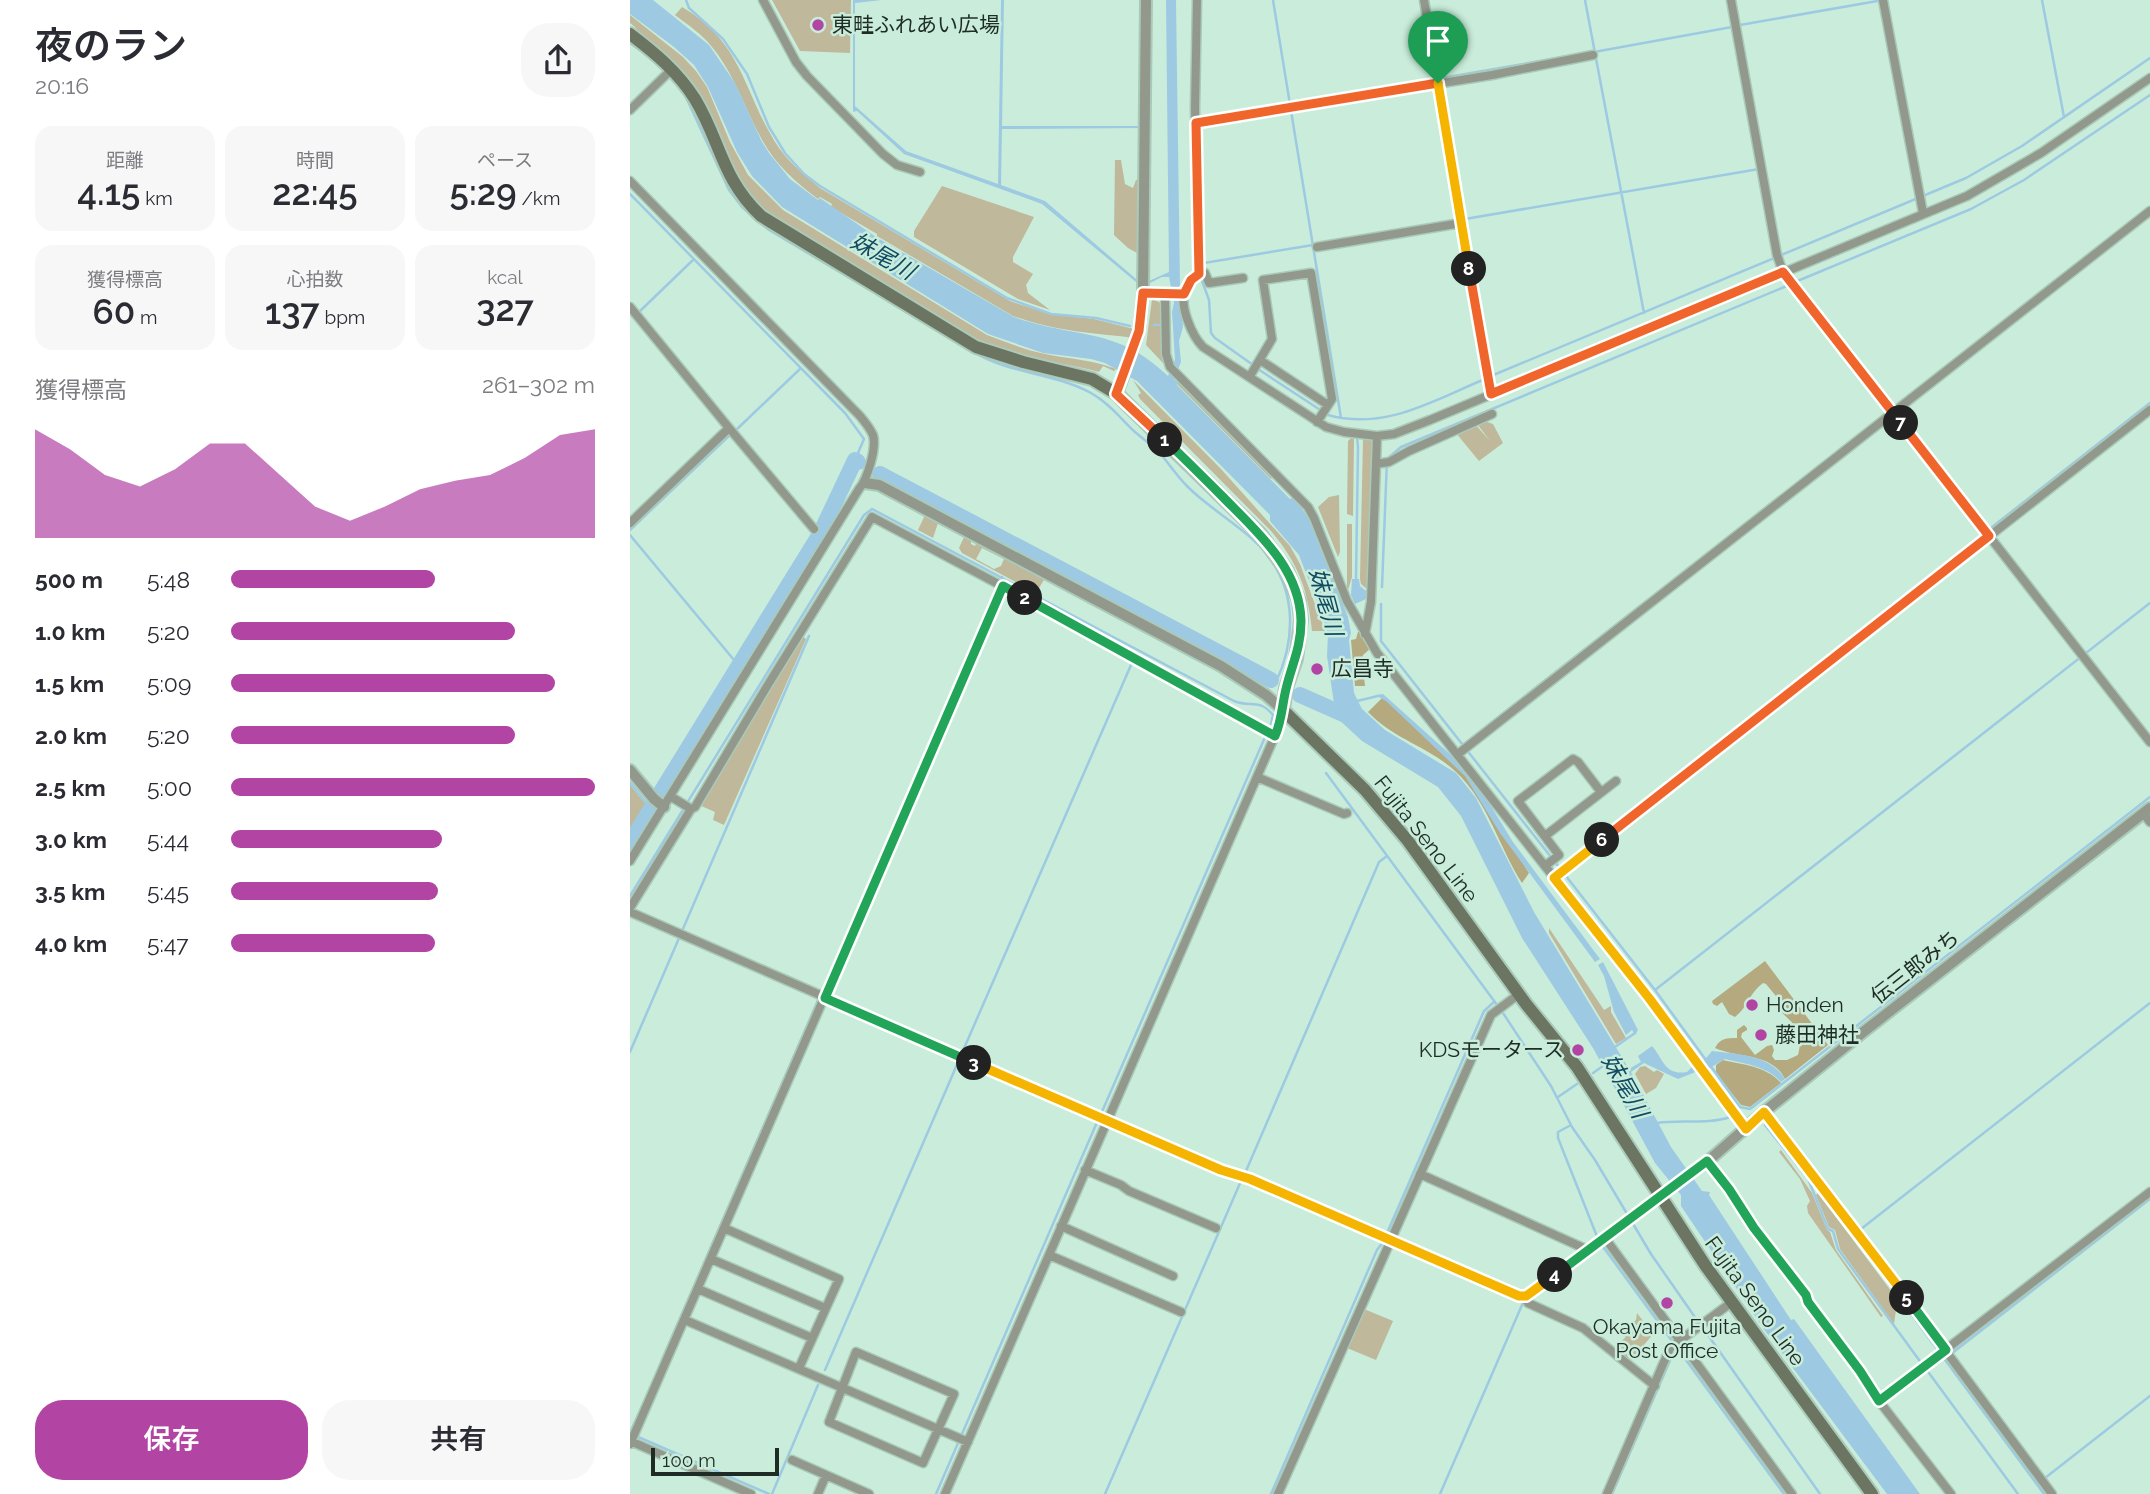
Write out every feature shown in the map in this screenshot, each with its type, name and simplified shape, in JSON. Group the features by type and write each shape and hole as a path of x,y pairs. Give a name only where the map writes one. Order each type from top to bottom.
{"main road":[{"path":"630,34 672,69 695,100 731,180 739,193 761,216 976,347 1023,362 1083,375 1116,394 1260,534 1287,571 1299,601 1301,620 1297,659 1286,688 1283,710"},
{"name":"Fujita Seno Line","path":"1283,710 1383,810 1408,841 1519,995 1577,1067 1664,1193 1732,1302 1871,1494"}],"street":[{"path":"763,0 796,62 807,76 883,155 897,165 920,172"},
{"path":"1116,394 1135,344 1143,293 1146,0"},
{"path":"1197,0 1199,274"},
{"path":"1424,0 1491,394"},
{"path":"1731,0 1778,258 1783,272 2150,742"},
{"path":"1883,1 1923,213"},
{"path":"1196,123 1593,55"},
{"path":"630,110 672,69"},
{"path":"1175,295 1198,342 1216,356 1252,373 1335,430 1377,436 1394,434 1967,196 2041,153 2150,78"},
{"path":"630,181 860,416 874,438 865,483 630,862"},
{"path":"1463,749 2150,211"},
{"path":"1317,247 1461,223"},
{"path":"1243,278 1209,283 1205,273 1199,274 1175,295 1166,354 1170,367 1308,507 1347,601 1365,635 1406,691 1463,749 1559,874 1746,1129"},
{"path":"1252,373 1272,338 1263,280 1311,273 1332,400 1319,419"},
{"path":"1143,293 1175,295"},
{"path":"630,307 814,529"},
{"path":"1260,361 1328,406"},
{"path":"1559,874 1987,533 2150,410"},
{"path":"1383,463 1492,414"},
{"path":"630,523 729,428"},
{"path":"1365,635 1383,463 1377,436"},
{"path":"865,483 879,485 1221,666 1266,695 1283,710 1257,777 1102,1118 1085,1170 1049,1255 963,1440 945,1494"},
{"path":"670,796 687,807 695,807 869,519 876,517 1275,736"},
{"path":"751,1494 632,1439 1001,585"},
{"path":"1550,862 1559,855 1518,801 1573,759 1601,792"},
{"path":"630,770 664,807"},
{"path":"1257,777 1347,813"},
{"path":"1545,836 1616,780"},
{"path":"687,807 630,910 821,997 1221,1170 1250,1179 1525,1300 1583,1328 1655,1385"},
{"name":"伝三郎みち","path":"1707,1161 1764,1112 2148,815"},
{"path":"1278,1494 1491,1015 1519,995"},
{"path":"1764,1112 2052,1494"},
{"path":"1525,1300 1707,1161 1806,1295 1808,1302 1879,1401 1951,1494"},
{"path":"1085,1170 1216,1228"},
{"path":"1420,1174 1588,1250"},
{"path":"1879,1401 1945,1354 2150,1192"},
{"path":"1061,1226 1173,1276"},
{"path":"724,1228 839,1279 799,1368"},
{"path":"1601,1240 1676,1344 1792,1494"},
{"path":"1049,1255 1181,1312"},
{"path":"711,1259 825,1308"},
{"path":"698,1289 812,1338"},
{"path":"1607,1494 1676,1344 1732,1302"},
{"path":"685,1320 963,1440"},
{"path":"856,1352 954,1394 923,1463 829,1422 842,1387 856,1352"},
{"path":"792,1460 869,1494"},
{"path":"818,1494 826,1475"}],"shaded area":[{"name":"東畦ふれあい広場","path":"772,0 851,0 850,53 800,51"},
{"path":"682,7 702,21 729,51 779,149 820,188 1010,301 1049,314 1094,319 1134,329 1131,338 1055,328 1013,316 877,236 831,207 832,204 820,197 818,199 793,178 772,155 720,57 704,38 675,15"},
{"path":"630,15 683,57 696,71 707,87 730,142 748,175 783,210 987,335 1038,352 1090,362 1116,369 1114,371 1103,366 1099,372 981,346 768,215 739,184 702,99 638,36 636,28 630,23"},
{"path":"1115,160 1121,160 1125,184 1133,188 1136,180 1140,179 1139,254 1114,235"},
{"path":"942,186 1034,217 1013,257 1013,262 1033,274 1026,285 1028,293 1050,310 1018,299 914,237 914,231"},
{"path":"1152,299 1162,307 1163,363 1146,345"},
{"path":"1175,377 1273,476 1271,479 1178,385"},
{"path":"1133,380 1221,469 1290,546 1300,564 1325,631 1312,631 1308,602 1300,577 1288,554 1271,531 1140,399 1138,395 1141,393"},
{"path":"1484,421 1493,424 1503,443 1479,461 1456,433 1475,424 1490,441 1478,425"},
{"path":"1354,439 1353,516 1347,514 1348,441"},
{"path":"1363,439 1373,440 1374,444 1368,590 1361,584 1360,579"},
{"path":"1339,495 1338,557 1318,507 1329,497"},
{"path":"925,515 938,523 933,538 918,530"},
{"path":"1347,524 1352,524 1352,577 1347,593"},
{"path":"964,537 971,539 971,544 975,546 977,541 1045,578 1036,593 962,553 959,548","holes":["982,548 1004,559 1001,566 994,569 976,559"]},
{"path":"1358,632 1361,632 1370,649 1363,655 1362,660 1365,686 1355,686 1351,640 1356,639"},
{"path":"801,635 806,639 724,825 713,820 715,812 699,805"},
{"path":"1383,697 1468,778 1529,873 1522,883 1485,811 1467,784 1446,763 1389,729 1368,712"},
{"path":"630,785 648,807 630,836"},
{"path":"1549,928 1604,1010 1611,1006 1611,1012 1626,1038 1616,1044 1549,933"},
{"path":"1765,961 1828,1045 1785,1079 1779,1070 1763,1060 1715,1048 1724,1039 1737,1038 1737,1030 1744,1025 1747,1030 1741,1037 1755,1055 1772,1045 1772,1056 1775,1060 1787,1060 1798,1055 1799,1034 1779,1010 1780,1001 1766,984 1758,987 1735,1017 1729,1014 1722,1002 1717,1006 1713,1004 1712,1001"},
{"path":"1723,1060 1762,1070 1781,1083 1750,1107 1741,1105 1716,1073 1716,1065"},
{"path":"1645,1066 1664,1074 1656,1088 1646,1094 1635,1074 1640,1067"},
{"path":"1781,1150 1812,1193 1836,1250 1883,1316 1881,1317 1808,1213 1807,1206 1810,1201 1800,1179 1779,1152"},
{"path":"1818,1193 1894,1295 1894,1324 1840,1249 1835,1230 1829,1227 1816,1195"},
{"path":"1364,1309 1393,1321 1376,1360 1347,1348"},
{"path":"1637,1313 1653,1334 1630,1362 1612,1349 1625,1338 1624,1329 1636,1320"}],"water":[{"name":"妹尾川","path":"630,0 653,0 709,45 735,83 769,153 790,179 818,200 820,198 876,237 1014,317 1113,341 1149,360 1168,376 1175,360 1172,312 1174,303 1169,277 1162,277 1142,287 1042,204 904,154 857,111 853,112 853,0 882,0 855,3 855,106 906,151 998,184 1001,0 1004,0 1002,126 1140,126 1002,129 1001,185 1045,201 1142,284 1169,272 1166,0 1176,0 1178,288 1183,327 1179,341 1181,362 1174,379 1290,499 1294,497 1309,519 1348,617 1354,693 1362,709 1385,730 1456,773 1476,798 1534,912 1629,1069 1641,1062 1638,1056 1652,1046 1665,1065 1673,1071 1687,1072 1694,1065 1698,1071 1678,1079 1644,1063 1631,1072 1671,1147 1702,1191 1710,1192 1709,1195 1791,1320 1794,1319 1920,1494 1887,1494 1763,1328 1681,1206 1681,1195 1655,1163 1593,1048 1522,938 1461,816 1438,787 1362,741 1336,717 1327,656 1328,634 1324,620 1299,555 1270,521 1270,515 1137,381 1105,363 1043,353 988,334 782,207 752,176 737,152 708,87 694,65 630,14"},
{"path":"1352,579 1359,579 1360,586 1366,591 1366,599 1355,604 1351,595"},
{"path":"1383,694 1461,764 1513,842 1600,959 1595,962 1500,833 1465,776 1386,701 1375,695"},
{"path":"1603,962 1638,1030 1635,1035 1632,1030 1626,1035 1614,1012 1604,976 1598,965"},
{"path":"1712,1051 1762,1060 1779,1071 1785,1079 1781,1082 1762,1069 1725,1059 1708,1069 1703,1062"}],"waterway":[{"path":"686,0 689,8 723,39 747,74 769,127 785,153 804,174 820,186 1007,298 1051,314 1096,318 1130,326"},
{"path":"1273,0 1341,418"},
{"path":"1585,0 1644,313"},
{"path":"1740,25 1883,0"},
{"path":"2042,0 2064,117"},
{"path":"1594,52 1732,27"},
{"path":"630,43 647,55"},
{"path":"1349,94 1563,57"},
{"path":"1491,376 1966,178 2022,146 2150,58"},
{"path":"685,95 729,190 742,207 769,230 904,310"},
{"path":"1795,282 1971,209 2024,180 2150,95"},
{"path":"1465,219 1759,169"},
{"path":"630,194 845,413 864,439 855,460"},
{"path":"1204,263 1313,245"},
{"path":"639,312 694,259"},
{"path":"1201,278 1209,300 1211,333 1253,365"},
{"path":"1382,587 1387,459 1401,447 1789,285"},
{"path":"1154,325 1159,325"},
{"path":"975,353 1003,365 1077,386 1097,397 1160,453 1196,495 1260,547 1284,586 1290,618 1287,650 1276,682"},
{"path":"735,431 801,368"},
{"path":"1258,369 1328,415 1349,419 1369,419 1409,411 1485,379"},
{"path":"1559,867 2150,403"},
{"path":"630,530 731,434"},
{"path":"1356,580 1357,437"},
{"path":"661,792 820,534 855,460 858,462"},
{"path":"880,474 1271,680"},
{"path":"630,896 864,515 872,509 1234,701 1263,707 1273,715 1270,729"},
{"path":"630,535 739,666"},
{"path":"913,782 1002,577"},
{"path":"1655,990 2150,603"},
{"path":"1381,604 1381,641 1551,857"},
{"path":"1464,744 1640,606"},
{"path":"630,1052 809,636"},
{"path":"962,1053 1131,665"},
{"path":"1300,695 1352,718"},
{"path":"1357,701 1378,696"},
{"path":"1101,1114 1266,735"},
{"path":"1326,773 1503,1013 1551,1086 1572,1127 1651,1254 1699,1323"},
{"path":"630,783 651,809"},
{"path":"1710,1065 1740,1107 1750,1109 2150,797"},
{"path":"630,843 652,807"},
{"path":"1246,1171 1379,862 1387,856"},
{"path":"1555,862 1706,1060"},
{"path":"662,1360 849,929"},
{"path":"1387,1233 1484,1011 1494,1002"},
{"path":"1861,1229 2150,1003"},
{"path":"1615,1047 1635,1033"},
{"path":"825,1370 959,1060"},
{"path":"1593,1073 1603,1066"},
{"path":"1558,1097 1577,1084"},
{"path":"1657,1123 1712,1121 1730,1117"},
{"path":"936,1494 1098,1120"},
{"path":"1571,1125 1558,1132 1558,1138 1598,1239"},
{"path":"1765,1125 1853,1235 2044,1494"},
{"path":"1105,1494 1241,1181"},
{"path":"1809,1181 1828,1229 1833,1231 1838,1249 1922,1364"},
{"path":"1951,1354 2150,1199"},
{"path":"1271,1494 1377,1250 1383,1242"},
{"path":"1601,1244 1784,1494"},
{"path":"1584,1257 1602,1246"},
{"path":"1440,1494 1522,1305 1565,1272"},
{"path":"1703,1328 1820,1494"},
{"path":"1612,1494 1672,1356 1678,1350"},
{"path":"1926,1369 2018,1494"},
{"path":"772,1494 818,1385"},
{"path":"630,1433 649,1392"},
{"path":"2045,1478 2150,1396"},
{"path":"636,1436 769,1494"}],"place":[{"name":"東畦ふれあい広場","path":"818,25"},
{"name":"広昌寺","path":"1317,669"},
{"name":"Honden","path":"1752,1005"},
{"name":"藤田神社","path":"1761,1035"},
{"name":"KDSモータース","path":"1578,1050"},
{"name":"Okayama Fujita Post Office","path":"1667,1303"}],"route":[{"path":"1438,83 1491,394 1783,272 1989,536 1554,878 1649,998 1746,1129 1764,1112 1946,1350 1879,1401 1808,1302 1806,1295 1707,1161 1526,1296 1519,1296 825,998 1003,586 1275,736 1280,724 1286,688 1297,659 1301,620 1294,585 1280,559 1260,534 1116,394 1139,331 1143,293 1184,294 1191,280 1199,274 1196,123 1438,83"}]}
